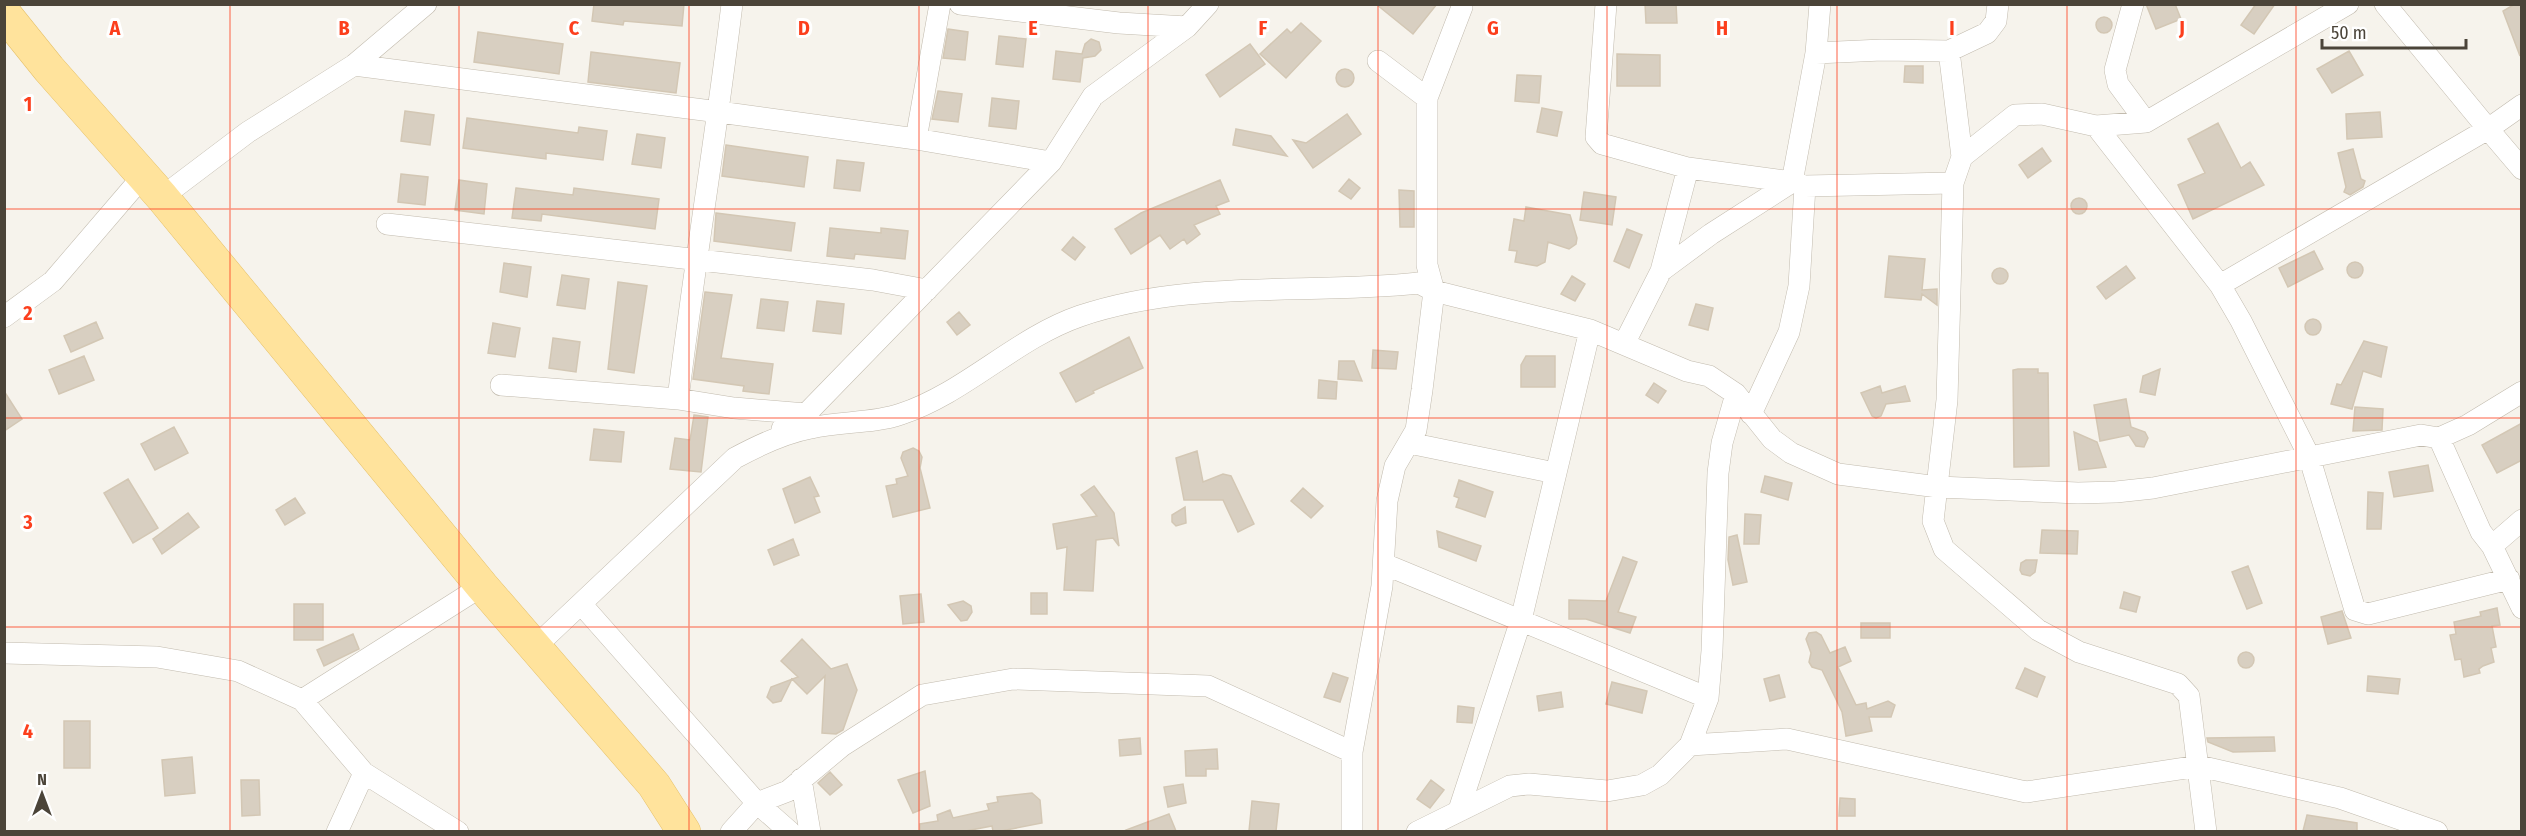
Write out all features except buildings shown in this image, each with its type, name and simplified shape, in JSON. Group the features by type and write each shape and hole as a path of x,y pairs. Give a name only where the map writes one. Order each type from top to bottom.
{"main road":[{"path":"4,13 49,69 152,186 482,586 654,786 684,831"},
{"path":"654,786 708,831"}],"street":[{"path":"4,317 53,281 152,186 248,132 354,65 426,4"},
{"path":"678,399 695,259 719,112 732,4"},
{"path":"916,139 940,4"},
{"path":"960,4 1119,23 1187,27"},
{"path":"535,647 735,458 806,414 1051,162 1093,96 1187,27 1208,4"},
{"path":"1606,4 1596,136 1602,144 1688,168 1799,184 1953,183"},
{"path":"1751,414 1789,332 1799,286 1799,184 1820,4"},
{"path":"1816,53 1882,50 1949,51 1987,33 1996,21 1998,4"},
{"path":"2133,4 2115,70 2118,84 2146,122"},
{"path":"1962,157 2016,115 2042,114 2096,126 2146,122 2348,4"},
{"path":"2385,4 2522,169"},
{"path":"1352,831 1352,752 1384,564 1387,501 1395,466 1416,430 1434,291 1427,265 1427,98 1462,7"},
{"path":"1949,51 1962,157 1953,183 1949,361 1933,521 1944,549 2038,630 2079,652 2178,684 2189,696 2206,831"},
{"path":"1378,61 1427,98"},
{"path":"354,65 916,139 1051,162"},
{"path":"2220,285 2488,129 2522,105"},
{"path":"2096,126 2220,285 2241,321 2309,456 2355,610 2368,614 2509,579"},
{"path":"1625,342 1661,271 1688,168"},
{"path":"1661,271 1711,234 1799,184"},
{"path":"387,224 873,280 927,290"},
{"path":"735,458 763,443 811,428 875,420 921,406 1064,323 1150,298 1236,290 1419,283 1434,291 1590,330 1625,342 1687,371 1709,376 1736,394 1772,439 1791,453 1838,474 1938,487 2116,492 2153,488 2421,435 2439,438 2468,425 2522,392"},
{"path":"1459,810 1521,620 1590,330"},
{"path":"501,386 678,399 734,408 806,414"},
{"path":"1417,831 1510,786 1607,791 1642,786 1660,775 1690,745 1708,698 1712,651 1718,473 1722,443 1736,394"},
{"path":"2439,438 2481,532 2492,546 2522,608"},
{"path":"1409,443 1555,473"},
{"path":"2492,546 2522,520"},
{"path":"1384,564 1708,698"},
{"path":"302,700 482,586"},
{"path":"582,605 757,803 790,831"},
{"path":"4,653 157,657 238,671 302,700 364,773 458,831"},
{"path":"731,831 757,803 788,791 842,746 922,695 1013,679 1208,686 1352,752"},
{"path":"1690,745 1787,740 2026,792 2199,766 2340,798 2437,831"},
{"path":"337,831 364,773"},
{"path":"801,779 810,831"}]}
